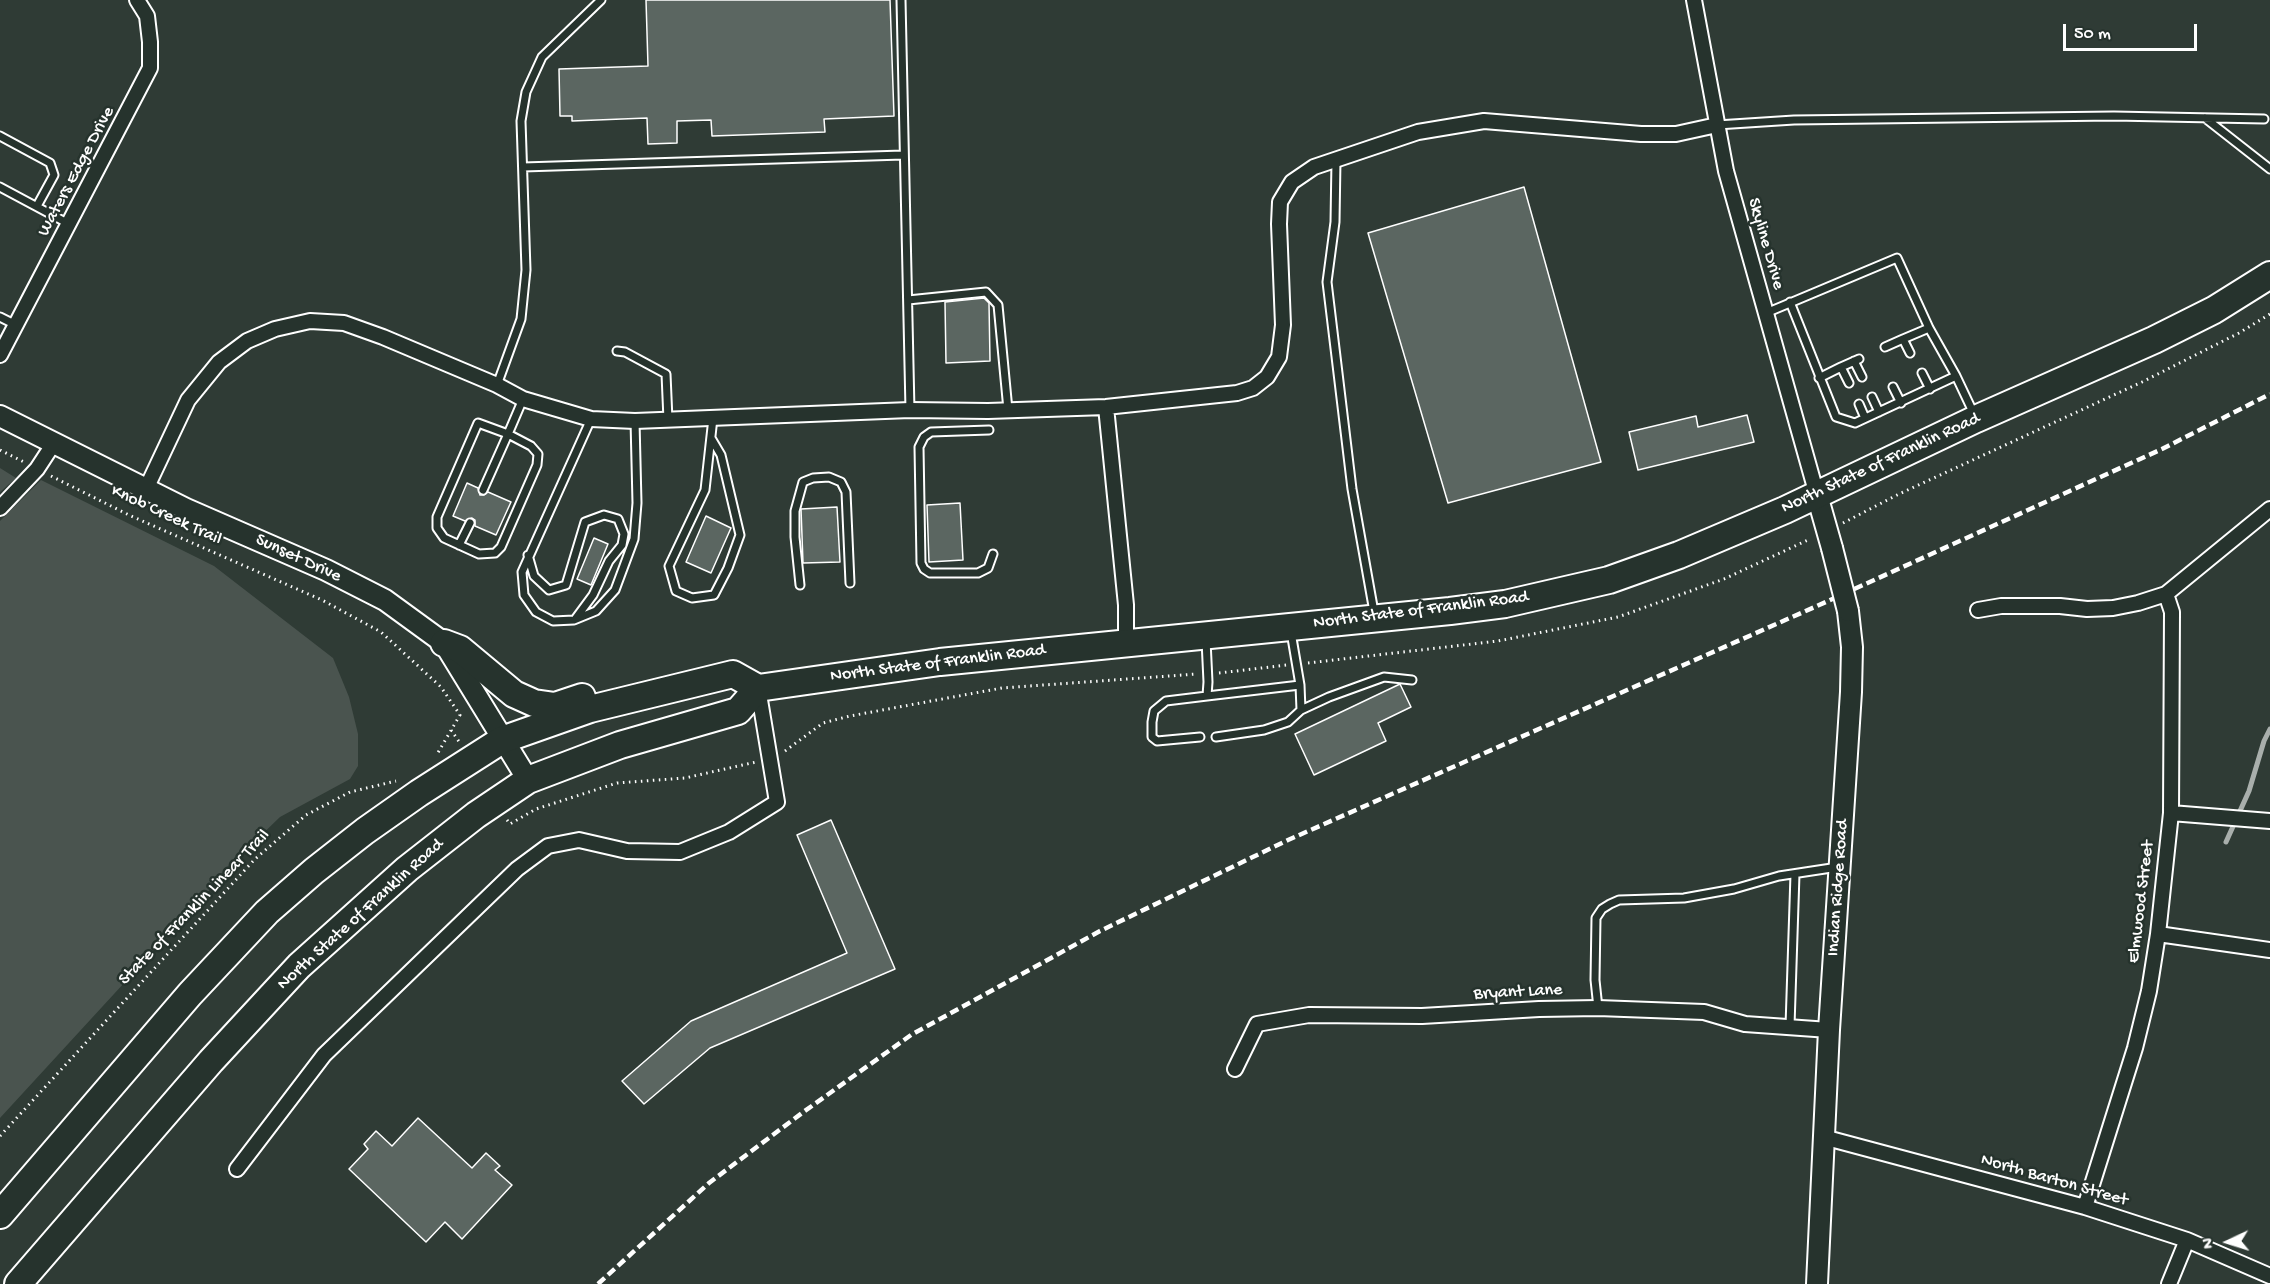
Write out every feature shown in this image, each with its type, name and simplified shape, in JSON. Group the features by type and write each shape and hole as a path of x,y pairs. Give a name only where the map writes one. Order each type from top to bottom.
{"highway":[{"name":"North State of Franklin Road","path":"18,1284 211,1061 299,966 407,869 476,815 528,780 620,745 738,711 758,688 940,662 1505,604 1609,580 1679,555 1817,495 1976,419 2154,340 2214,310 2270,275"},
{"path":"444,642 460,649 508,689 534,703 555,706 609,689 680,686"},
{"path":"0,1215 190,994 267,912 365,831 419,793 502,740 590,709 733,674 758,688"}],"street":[{"name":"Waters Edge Drive","path":"0,355 150,69 147,16 137,0"},
{"name":"Skyline Drive","path":"1694,0 1726,171 1817,495"},
{"path":"146,489 188,400 219,362 247,341 275,330 310,321 344,323 497,385 523,399 591,419 635,421 910,410 1106,407 1237,393 1253,388 1267,377 1279,357 1283,325 1279,224 1281,202 1292,182 1314,167 1418,132 1484,121 1641,134 1676,134 1717,125"},
{"path":"1106,407 1126,605 1126,643"},
{"name":"Sunset Drive","path":"0,416 186,509 326,570 385,600 444,642 528,780"},
{"path":"0,508 37,469 54,443"},
{"name":"Indian Ridge Road","path":"1817,495 1848,611 1852,647 1823,1137 1817,1284"},
{"path":"1978,610 2001,606 2113,608 2166,594 2270,508"},
{"name":"Elmwood Street","path":"2085,1207 2135,1048 2149,991 2158,934 2171,813 2172,612 2166,594"},
{"path":"237,1169 324,1055 517,869 548,846 579,840 627,851 680,852 729,832 777,802 758,688"},
{"path":"2171,813 2270,821"},
{"path":"2158,934 2270,950"},
{"name":"Bryant Lane","path":"1235,1069 1257,1024 1309,1015 1422,1016 1598,1008 1704,1012 1745,1024 1829,1030"},
{"name":"North Barton Street","path":"1823,1137 2085,1207 2187,1240 2270,1275"},
{"path":"2169,1284 2187,1240"}],"lane":[{"path":"497,385 521,319 526,270 521,121 526,92 542,57 601,0"},
{"path":"901,0 910,410"},
{"path":"1717,125 1794,120 2114,116 2264,119"},
{"path":"2205,118 2270,169"},
{"path":"0,136 50,163 54,175 37,206"},
{"path":"523,166 903,155"},
{"path":"1336,160 1335,222 1327,282 1352,489 1375,618"},
{"path":"0,187 69,224"},
{"path":"1766,313 1898,258 1929,328 1956,376 1976,419"},
{"path":"908,300 986,292 998,305 1008,410"},
{"path":"1790,302 1836,417 1855,423 1956,376"},
{"path":"0,317 16,325"},
{"path":"1885,347 1929,328"},
{"path":"1903,339 1910,353"},
{"path":"617,351 625,352 666,374 668,420"},
{"path":"1819,378 1857,360 1862,377"},
{"path":"1841,367 1849,383"},
{"path":"1922,373 1930,389"},
{"path":"1893,387 1901,403"},
{"path":"1872,398 1879,412"},
{"path":"483,490 523,399"},
{"path":"1859,404 1865,418"},
{"path":"711,438 721,455 740,535 728,568 714,595 692,598 676,591 669,566 705,490 713,418"},
{"path":"591,419 528,554 522,572 524,595 536,612 553,621 574,620 596,611 615,590 634,539 637,502 635,421"},
{"path":"478,423 508,434 531,446 538,454 537,465 501,547 495,553 479,554 444,538 437,528 437,517 478,423"},
{"path":"988,430 931,432 924,437 919,447 921,563 930,573 978,573 988,568 993,554"},
{"path":"800,585 795,511 803,482 813,477 829,477 841,482 846,492 850,583"},
{"path":"528,554 534,576 549,590 566,585 585,522 604,515 618,519 624,534 622,545 609,561 593,595 574,620"},
{"path":"459,545 470,523"},
{"path":"1291,626 1300,685 1301,710"},
{"path":"1205,635 1207,696"},
{"path":"1216,736 1264,730 1280,725 1288,722 1301,710 1329,697 1384,677 1412,680"},
{"path":"1200,737 1157,741 1152,737 1154,711 1167,701 1300,685"},
{"path":"1598,1008 1595,980 1596,918 1602,909 1619,900 1683,898 1795,874 1840,867"},
{"path":"1790,1026 1795,874"}],"path":[{"name":"Knob Creek Trail","path":"0,450 131,516 322,600 381,632 441,687 460,715 434,760"},
{"name":"State of Franklin Linear Trail","path":"0,1136 255,859 306,815 350,792 404,778"}],"shaded area":[{"path":"0,468 16,478 0,492"},
{"path":"41,480 214,566 333,658 349,697 358,734 358,766 350,779 280,817 250,846 0,1118 0,521"}],"building":[{"path":"646,0 890,0 894,116 824,119 825,132 712,136 711,120 677,121 677,143 648,144 647,118 572,121 572,116 560,116 559,69 648,66"},
{"path":"1524,187 1601,462 1448,503 1368,233"},
{"path":"984,298 989,303 990,361 946,363 945,302"},
{"path":"1747,415 1754,442 1638,470 1629,432 1696,416 1698,427"},
{"path":"467,483 478,488 480,495 488,492 511,502 496,535 475,526 475,520 472,518 465,521 453,516"},
{"path":"960,503 963,560 929,562 927,505"},
{"path":"837,507 840,562 803,563 801,509"},
{"path":"706,516 731,528 711,573 686,562"},
{"path":"594,538 608,544 591,585 577,579"},
{"path":"1400,684 1411,707 1378,723 1386,741 1314,775 1295,734"},
{"path":"831,820 895,969 710,1048 644,1104 622,1081 691,1021 847,953 797,835"},
{"path":"418,1118 472,1168 486,1153 500,1166 495,1170 512,1185 462,1239 445,1222 426,1242 349,1169 368,1149 364,1144 376,1131 392,1146"}],"waterway":[{"path":"2226,842 2249,791 2264,741 2270,729"}],"railway":[{"path":"598,1284 709,1183 911,1035 1100,931 1288,840 1817,606 2162,449 2270,394"}]}
